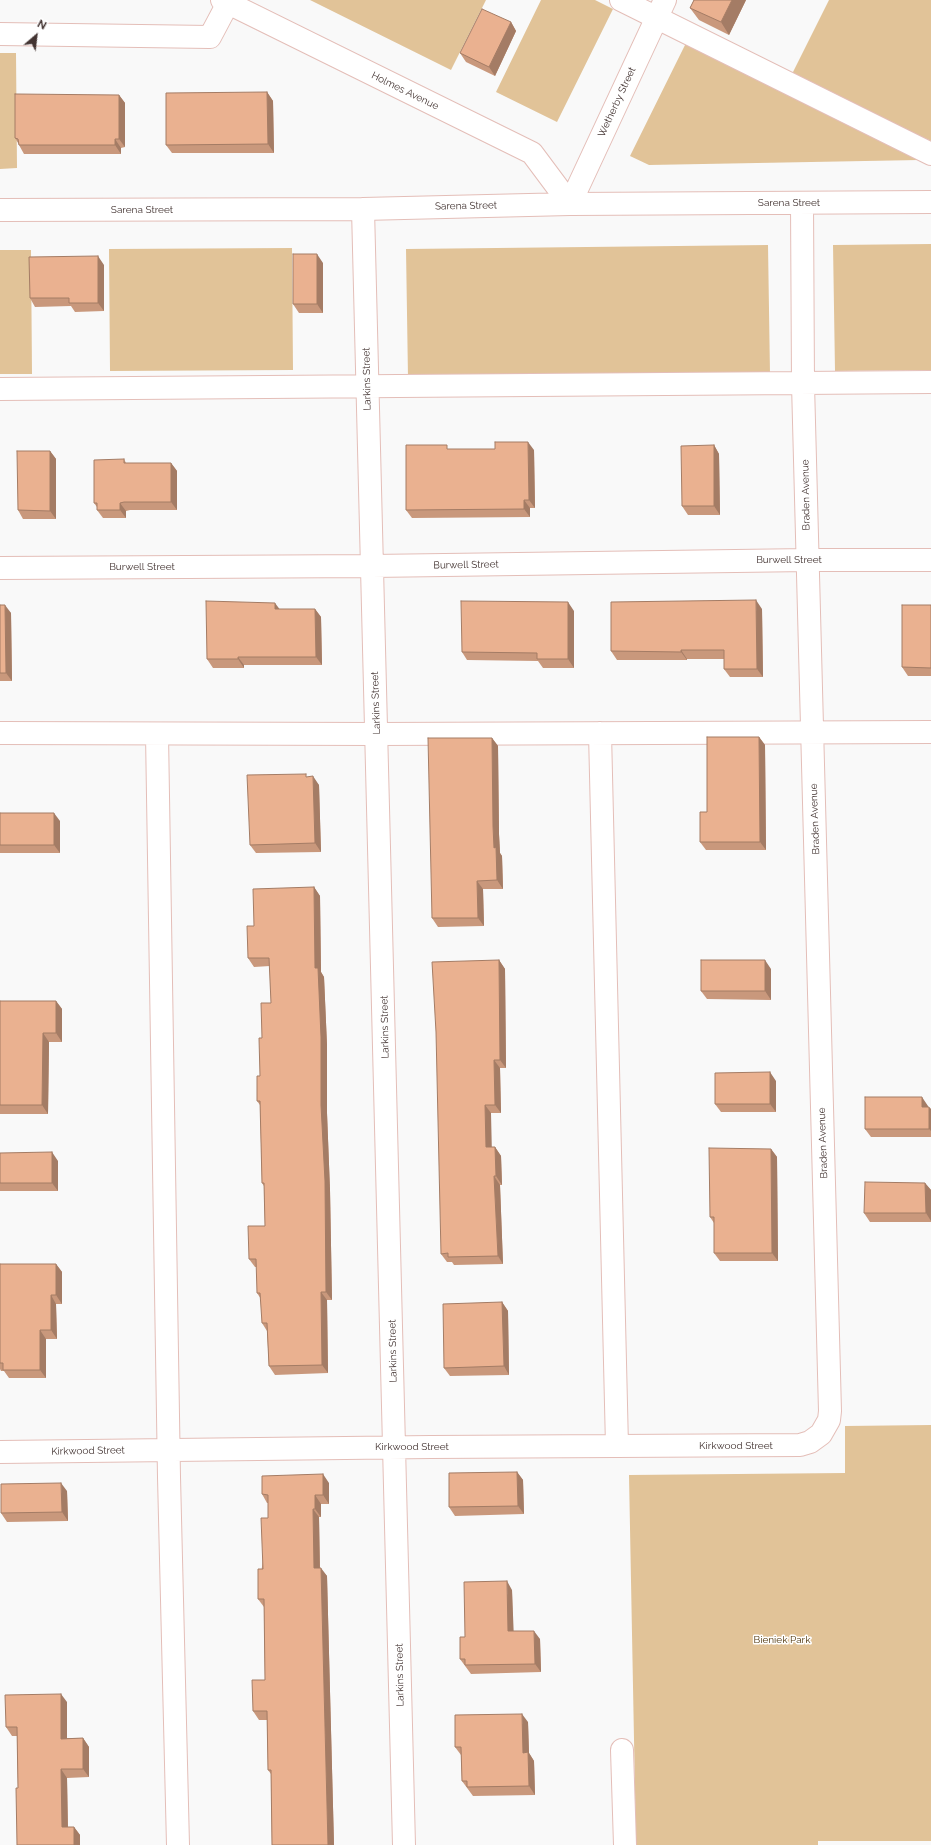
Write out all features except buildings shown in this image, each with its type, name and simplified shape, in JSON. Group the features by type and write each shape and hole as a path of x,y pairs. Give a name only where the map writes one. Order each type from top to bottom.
{"street":[{"path":"621,0 661,9 931,154"},
{"path":"0,34 210,38 225,1"},
{"name":"Holmes Avenue","path":"225,1 532,153 570,204"},
{"name":"Wetherby Street","path":"570,204 661,9"},
{"name":"Sarena Street","path":"0,210 363,209 570,204 931,202"},
{"name":"Braden Avenue","path":"802,203 803,384 830,1411 829,1420 821,1434"},
{"name":"Larkins Street","path":"363,209 404,1845"},
{"path":"0,389 931,382"},
{"name":"Burwell Street","path":"0,568 931,560"},
{"path":"0,734 931,732"},
{"path":"600,733 617,1446"},
{"path":"157,734 169,1450 178,1845"},
{"name":"Kirkwood Street","path":"0,1452 800,1445 810,1442 821,1434"},
{"path":"622,1750 625,1845"}],"green space":[{"path":"310,0 486,0 451,70"},
{"path":"541,0 595,0 613,9 557,122 496,92"},
{"path":"829,0 931,0 931,141 791,76"},
{"path":"686,43 919,160 649,165 630,156"},
{"path":"0,53 16,53 17,168 0,169"},
{"path":"931,244 931,370 835,371 833,245"},
{"path":"768,245 770,374 408,378 406,249"},
{"path":"292,248 293,370 110,371 109,249"},
{"path":"0,250 31,250 32,374 0,374"},
{"name":"Bieniek Park","path":"931,1425 931,1841 818,1841 818,1845 636,1845 629,1475 845,1473 845,1426"}]}
